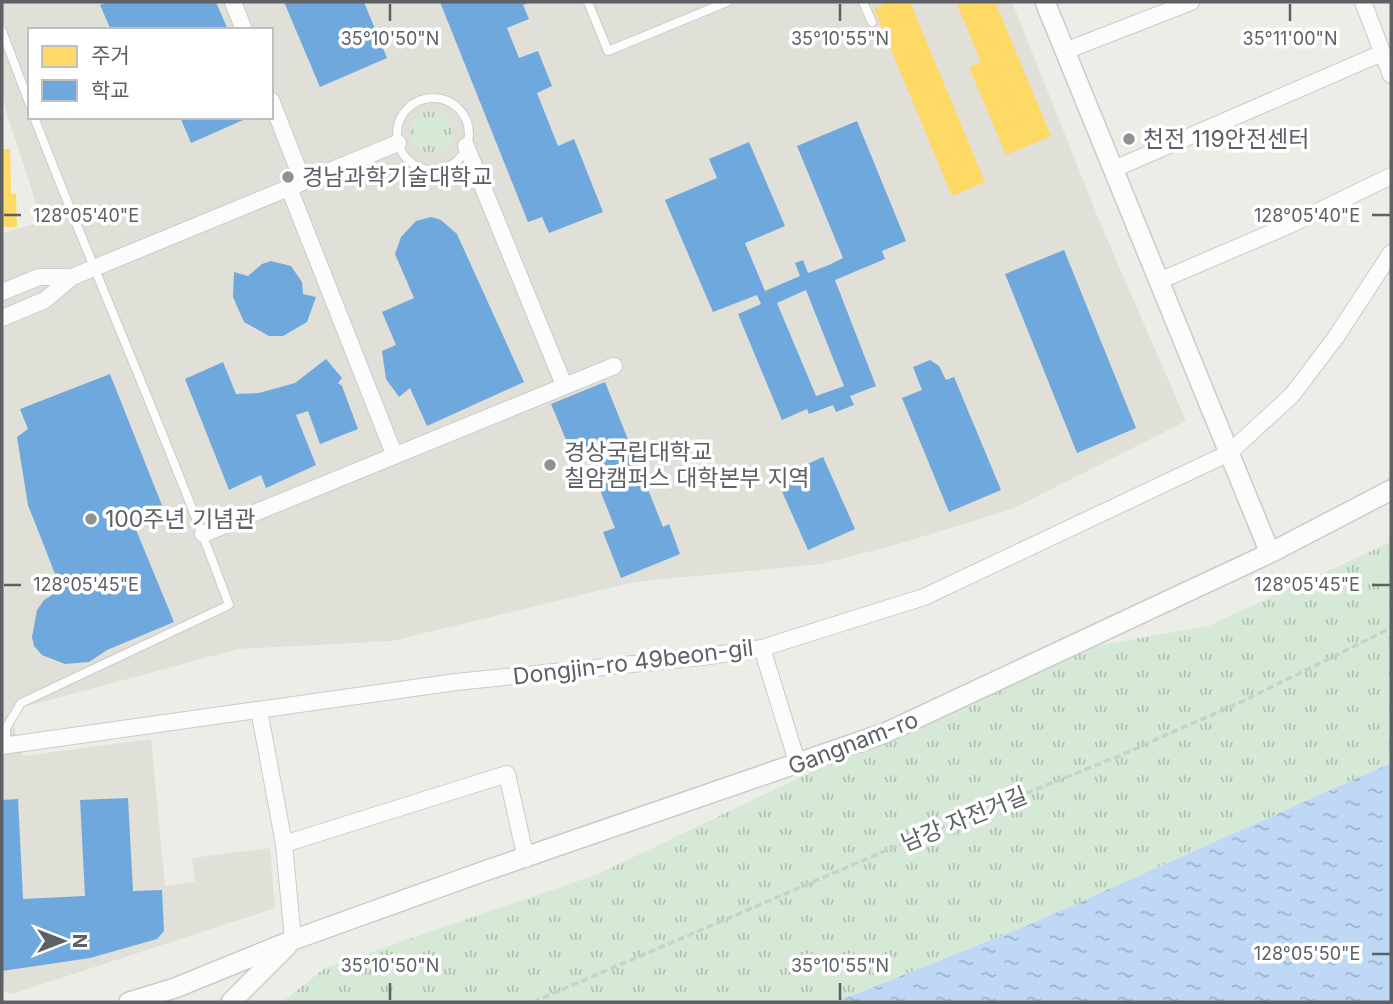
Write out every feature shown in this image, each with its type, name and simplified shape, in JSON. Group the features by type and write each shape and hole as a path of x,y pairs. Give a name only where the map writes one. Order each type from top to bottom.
{"street":[{"path":"233,2 243,28"},
{"path":"1045,2 1270,553"},
{"path":"1065,51 1191,2"},
{"path":"1363,2 1384,45 1391,75"},
{"path":"1114,169 1384,45"},
{"path":"273,107 296,185 394,454"},
{"path":"2,318 45,300 72,277 398,143"},
{"path":"466,146 564,385"},
{"path":"1159,281 1391,176"},
{"name":"Dongjin-ro 49beon-gil","path":"4,743 456,682 702,657 762,648 924,597 1229,453 1292,395 1336,337 1391,253"},
{"path":"2,292 39,277 72,277"},
{"path":"203,534 614,366"},
{"name":"Gangnam-ro","path":"140,1001 171,995 293,940 886,733 1270,553 1391,490"},
{"path":"762,648 798,765"},
{"path":"259,710 284,844 293,940"},
{"path":"284,844 507,774 526,859"},
{"name":"Gangnam-ro","path":"231,1002 293,940"}],"lane":[{"path":"588,2 608,51 727,2"},
{"path":"863,2 872,22"},
{"path":"2,32 28,100"},
{"path":"441,99 461,111 467,122 466,146 453,164 431,170 410,162 398,143 397,130 407,109 417,102 441,99"},
{"path":"4,743 6,728 21,703 229,605 203,534 92,269 35,119"}],"path":[{"name":"남강 자전거길","path":"533,1002 920,836 1119,756 1245,700 1391,628"}],"shaded area":[{"name":"경상국립대학교 칠암캠퍼스 대학본부 지역","path":"2,2 1012,2 1099,220 1186,421 1012,509 895,545 821,564 634,582 392,641 238,649 9,711 23,756 151,739 165,886 195,882 192,858 270,848 275,908 12,994 2,991 2,233 42,222 2,98"}],"green space":[{"path":"432,111 447,117 453,132 447,147 432,153 417,147 411,132 417,117"},
{"path":"1391,542 1391,763 1033,923 836,1002 282,1002 325,968 598,874 1062,652 1208,626"}],"water":[{"path":"1391,763 1391,1002 836,1002 1033,923"}],"building: 주거":[{"path":"890,2 910,2 985,182 952,196 874,9"},
{"path":"956,2 995,2 1051,136 1006,155 969,67 981,62"},
{"path":"2,149 10,149 11,194 16,194 17,227 2,227"}],"building: 학교":[{"path":"107,2 216,2 227,28 110,28 100,5"},
{"path":"284,2 364,2 387,58 320,87"},
{"path":"440,2 531,2 523,5 529,19 507,28 519,58 538,51 552,86 537,93 558,146 574,139 603,212 549,233 542,217 528,222"},
{"path":"181,119 245,119 191,143"},
{"path":"857,121 906,241 882,251 885,259 835,280 876,386 850,396 854,405 836,412 833,405 809,414 807,409 782,420 738,314 761,304 757,295 713,312 665,200 717,178 709,159 749,142 785,226 745,243 765,291 800,276 795,263 803,260 808,273 829,265 843,258 797,146","holes":["806,290 844,386 816,396 777,303"]},
{"path":"431,217 441,220 457,234 524,382 427,426 410,388 399,397 386,379 382,351 396,345 382,312 414,298 395,254 401,237 416,221"},
{"path":"1064,250 1136,428 1077,453 1005,274"},
{"path":"271,261 291,266 302,282 303,294 316,297 307,322 283,336 269,336 244,322 233,297 234,272 248,276 262,264"},
{"path":"326,359 342,378 338,383 342,386 358,429 320,444 308,411 296,415 316,465 266,488 261,475 229,490 185,379 223,362 236,394 259,393 295,383"},
{"path":"930,360 939,366 946,380 954,377 1001,490 949,512 902,398 922,390 913,367"},
{"name":"100주년 기념관","path":"110,374 165,513 134,525 174,622 107,650 89,662 65,664 42,655 34,646 32,637 37,610 44,600 61,589 28,505 17,437 28,429 20,409"},
{"path":"605,382 663,527 669,524 680,554 621,578 603,532 615,528 581,442 569,447 551,404"},
{"path":"823,457 855,529 808,550 776,478"},
{"path":"128,798 133,891 162,890 164,931 157,939 90,958 2,971 2,800 18,799 23,899 85,896 80,800"}],"place":[{"name":"천전 119안전센터","path":"1129,139"},
{"name":"경남과학기술대학교","path":"288,177"},
{"name":"경상국립대학교 칠암캠퍼스 대학본부 지역","path":"550,465"},
{"name":"100주년 기념관","path":"91,519"}]}
